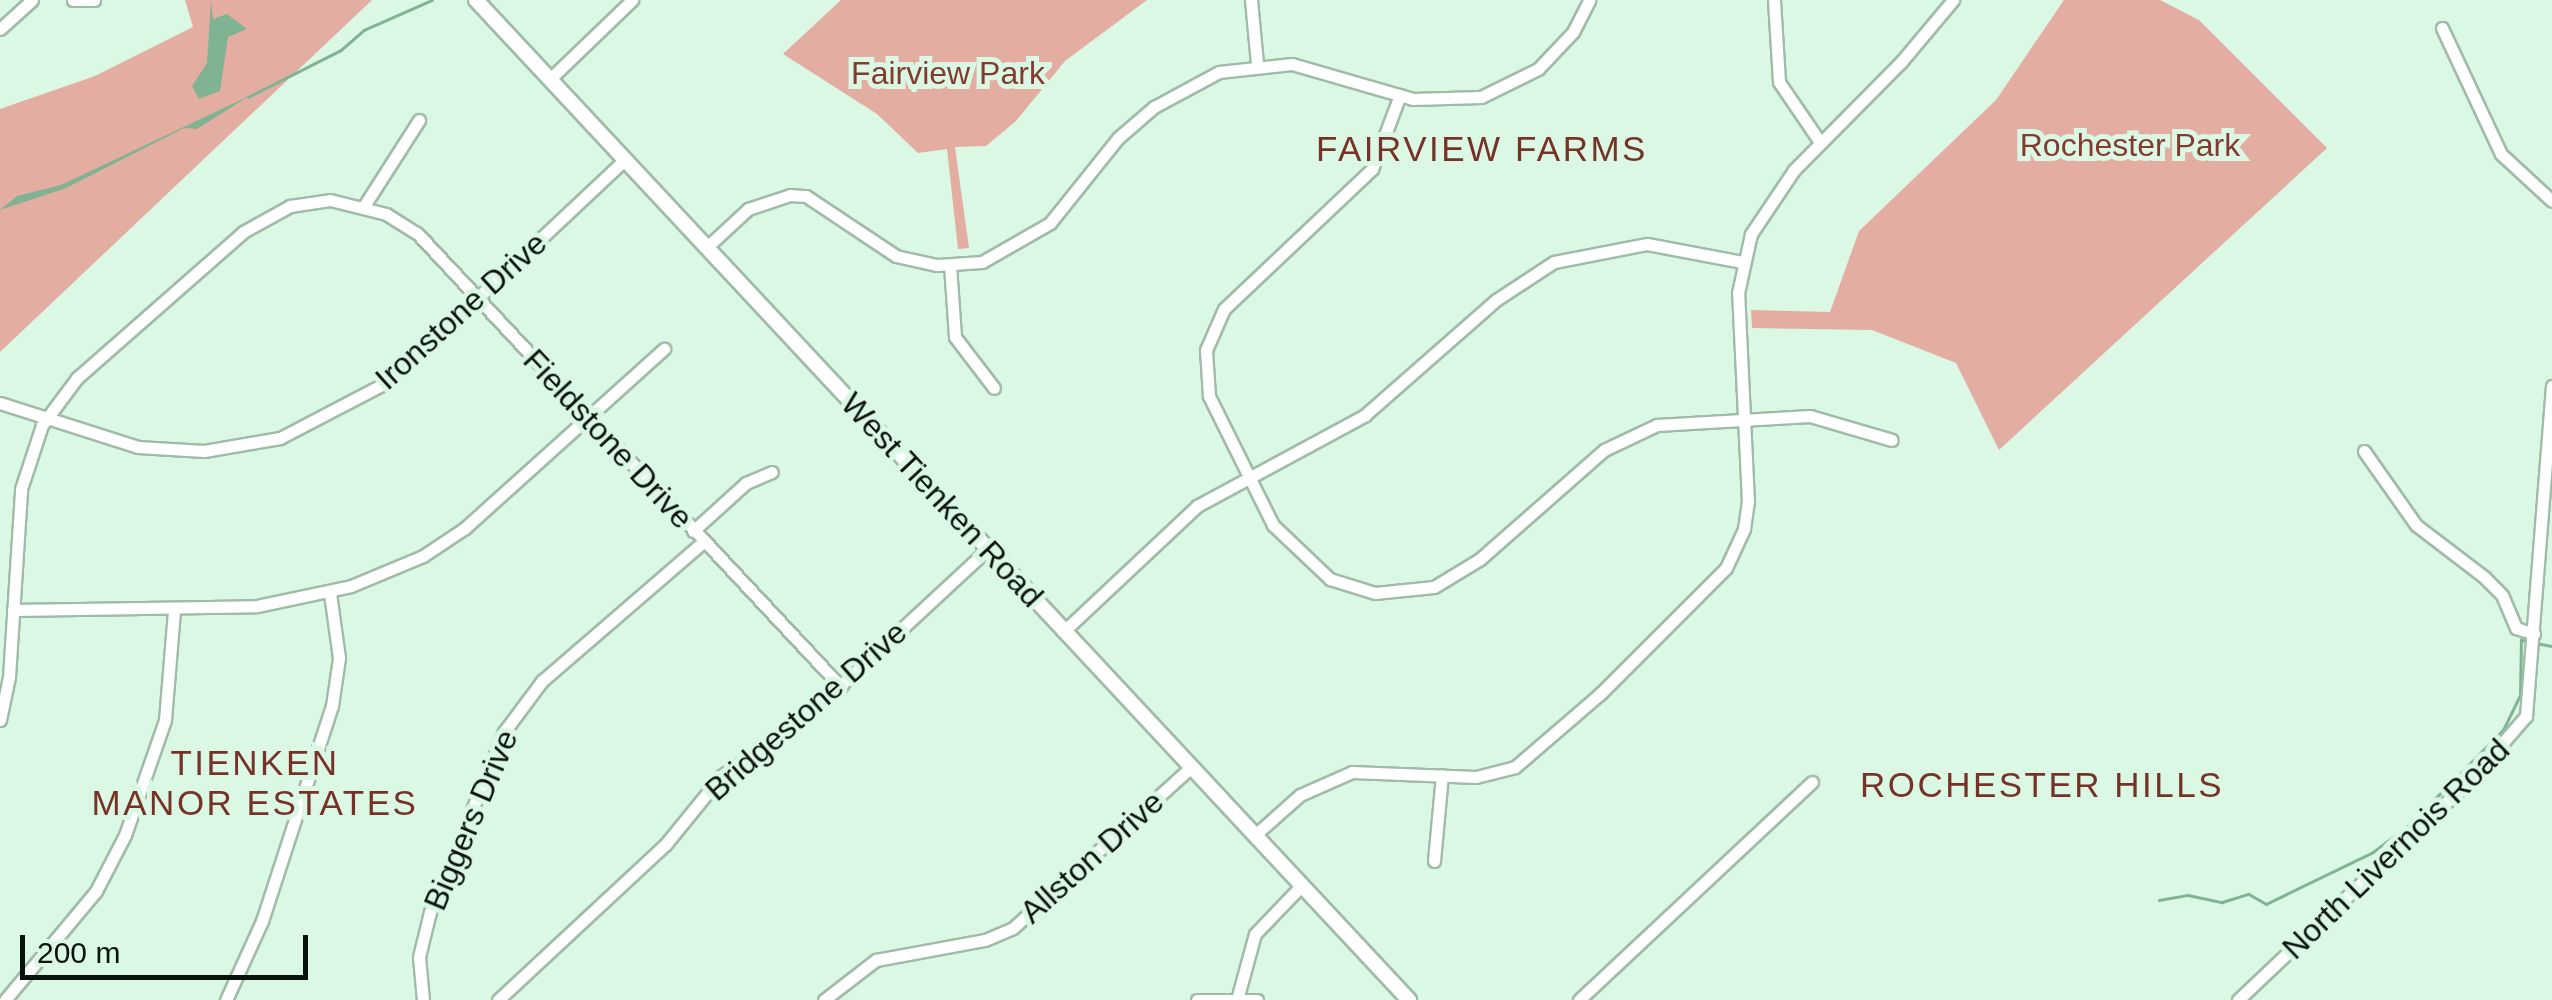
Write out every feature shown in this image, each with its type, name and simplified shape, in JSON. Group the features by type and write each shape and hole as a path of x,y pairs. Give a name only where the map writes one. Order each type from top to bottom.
{"street":[{"path":"0,29 32,0"},
{"path":"72,0 94,0"},
{"name":"West Tienken Road","path":"476,0 1409,1000"},
{"path":"550,78 632,0"},
{"path":"1252,0 1257,64"},
{"path":"707,247 748,209 790,195 820,204 879,249 950,265 982,262 1026,241 1050,224 1118,138 1154,106 1219,72 1257,64 1318,67 1400,95 1452,101 1506,89 1560,47 1589,0"},
{"path":"1774,0 1778,82 1820,142"},
{"path":"1255,835 1300,795 1352,772 1496,774 1532,755 1726,568 1744,528 1748,502 1742,417 1742,262 1769,202 1952,0"},
{"path":"2442,28 2501,154 2552,201"},
{"path":"1400,95 1372,169 1256,275 1212,330 1206,350 1209,396 1273,525 1300,557 1350,587 1412,593 1434,587 1480,559 1571,474 1630,436 1657,425 1810,416 1892,440"},
{"path":"0,720 14,610 24,469 47,419 77,378 147,312 267,215 330,200 364,206 419,120"},
{"name":"Ironstone Drive","path":"0,403 138,447 204,451 280,438 365,397 478,299 625,159"},
{"name":"Fieldstone Drive","path":"364,206 416,233 841,687"},
{"path":"1064,631 1197,506 1249,474 1365,415 1496,300 1554,262 1646,244 1742,262"},
{"path":"950,265 954,337 994,388"},
{"path":"14,610 174,611 330,593 423,556 465,528 664,349"},
{"name":"North Livernois Road","path":"2238,1000 2517,731 2532,699 2552,386"},
{"path":"2364,450 2416,524 2502,595 2516,628 2534,634"},
{"path":"693,530 746,483 772,472"},
{"name":"Biggers Drive","path":"423,1000 419,957 430,912 504,732 542,681 704,542"},
{"name":"Bridgestone Drive","path":"498,1000 665,845 721,776 800,724 988,548"},
{"path":"226,1000 262,921 314,747 332,706 339,658 330,593"},
{"path":"5,1000 87,904 125,835 165,720 174,611"},
{"name":"Allston Drive","path":"824,1000 876,960 984,940 1012,928 1191,767"},
{"path":"1434,861 1442,776"},
{"path":"1580,1000 1812,782"},
{"path":"1238,996 1255,934 1302,885"},
{"path":"1197,1000 1238,996 1257,1000"}],"green space":[{"path":"185,0 372,0 0,352 0,109 95,76 193,27"},
{"name":"Fairview Park","path":"841,0 1147,0 1065,61 1016,121 986,146 955,147 969,248 958,249 947,149 918,153 877,114 783,54"},
{"name":"Rochester Park","path":"2064,0 2160,0 2199,20 2327,148 1999,450 1956,363 1872,330 1752,328 1751,310 1830,312 1859,231 1996,100"}],"shaded area":[{"path":"211,0 213,19 227,14 247,29 228,37 220,91 199,99 192,86 207,63"},
{"path":"249,96 197,129 184,128 66,188 0,210 17,196 61,185"}],"waterway":[{"path":"248,97 341,50 364,30 432,0"},
{"path":"2159,900 2188,895 2222,902 2249,894 2266,904 2373,852 2409,825 2503,730 2520,695 2521,640 2528,641"},
{"path":"2536,643 2552,646"}],"district":[{"name":"FAIRVIEW FARMS","path":"1482,149"},
{"name":"TIENKEN MANOR ESTATES","path":"255,783"},
{"name":"ROCHESTER HILLS","path":"2042,785"}]}
